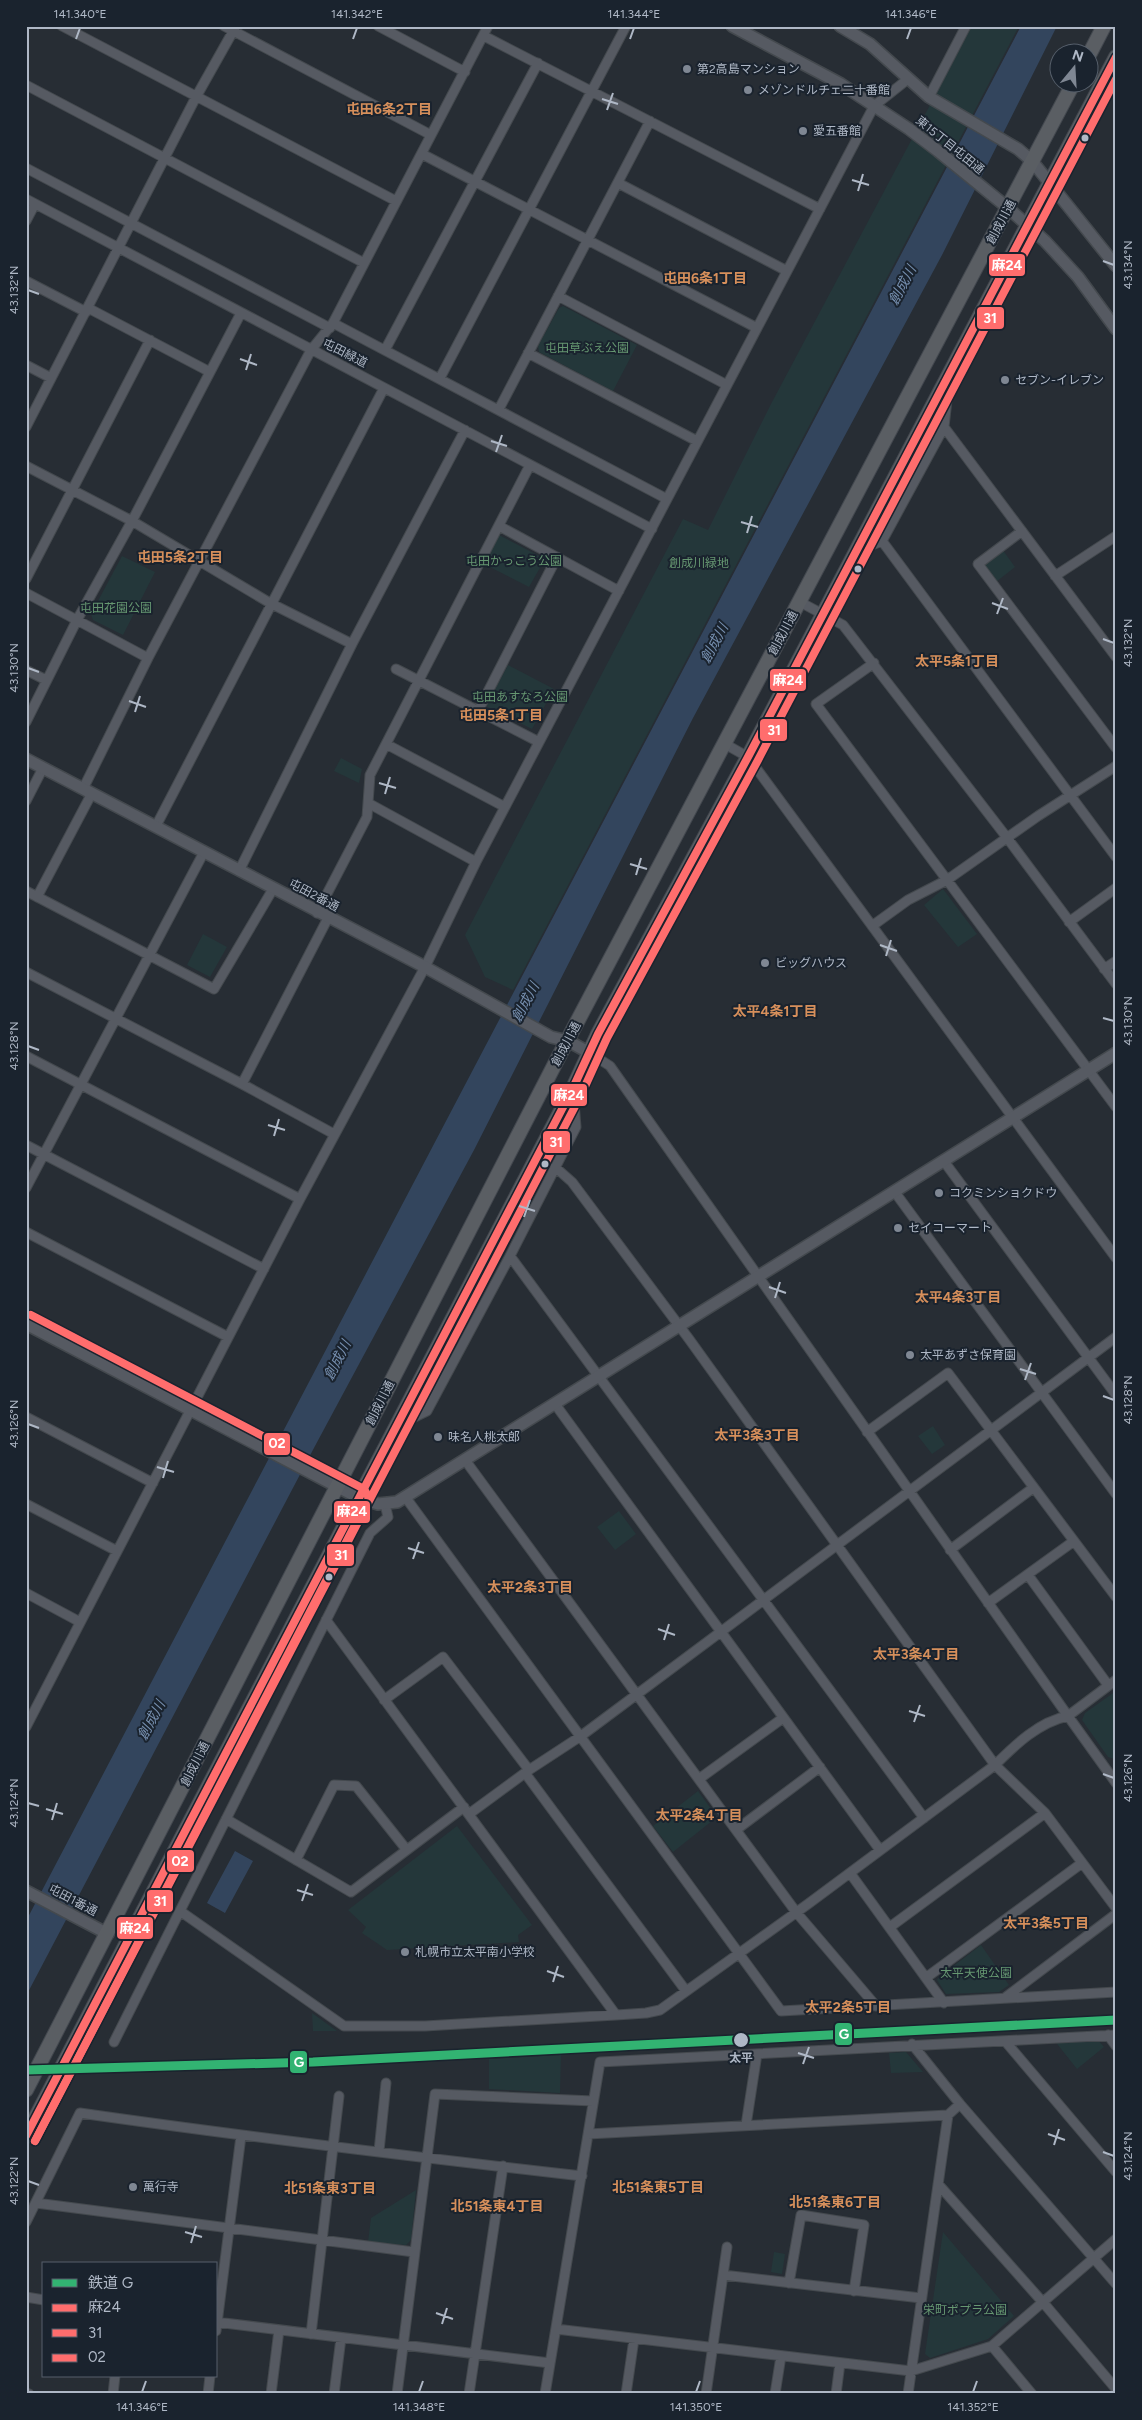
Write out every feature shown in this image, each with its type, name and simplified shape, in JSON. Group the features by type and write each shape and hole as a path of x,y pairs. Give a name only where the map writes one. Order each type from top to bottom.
{"highway":[{"path":"1096,42 1104,26"},
{"name":"創成川通","path":"26,2136 573,1088 598,1034 748,757 1116,57"},
{"name":"創成川通","path":"26,2090 568,1041 1069,92"}],"street":[{"path":"62,26 396,201"},
{"path":"224,26 234,29 431,135"},
{"path":"378,26 465,72"},
{"path":"38,897 148,658 311,350 331,325 488,26"},
{"path":"440,378 626,26"},
{"name":"東15丁目屯田通","path":"732,26 841,84 941,154 1027,225 1078,278 1116,329"},
{"name":"東15丁目屯田通","path":"840,26 870,44 908,80 930,97 1032,161 1116,266"},
{"path":"930,97 966,26"},
{"path":"26,427 167,158 196,97 234,29"},
{"path":"484,36 820,209"},
{"path":"384,350 538,64"},
{"path":"26,1727 334,1134 425,968 476,862 874,106 908,80"},
{"path":"1104,80 1116,91"},
{"path":"26,85 364,263"},
{"path":"499,410 650,121"},
{"path":"422,154 757,328"},
{"path":"26,168 331,325 440,378 667,499"},
{"path":"618,183 787,271"},
{"name":"屯田緑道","path":"26,199 652,529"},
{"path":"26,221 35,204"},
{"path":"26,281 150,340 210,372"},
{"path":"558,296 727,385"},
{"path":"26,722 77,620 132,522 241,313"},
{"path":"26,579 150,340"},
{"path":"528,353 697,441"},
{"path":"26,365 51,378"},
{"path":"856,552 882,540 944,427 950,371"},
{"path":"156,826 270,603 384,388"},
{"path":"944,427 1116,657"},
{"path":"239,871 352,644 465,430"},
{"path":"242,1084 367,817 370,775 530,465"},
{"path":"26,466 132,522 270,603 352,644"},
{"path":"499,526 619,591"},
{"path":"1022,531 978,564 1116,748"},
{"path":"1055,576 1116,536"},
{"path":"882,540 1116,857"},
{"path":"478,712 557,557"},
{"path":"26,593 148,658"},
{"path":"800,602 843,625 1008,839 1116,984"},
{"path":"874,663 816,704 1116,1107"},
{"path":"396,669 539,742"},
{"path":"26,670 46,680"},
{"path":"386,744 505,807"},
{"path":"725,744 748,757 1116,1258"},
{"name":"屯田2番通","path":"26,759 156,826 322,916 490,1002 543,1032 568,1041 590,1053"},
{"path":"872,926 908,900 948,880 1070,795 1116,766"},
{"path":"26,800 43,768"},
{"path":"368,803 476,862"},
{"path":"26,1188 204,852"},
{"path":"1070,922 1116,888"},
{"path":"26,891 214,989 273,889"},
{"path":"1104,969 1116,961"},
{"path":"26,972 334,1134"},
{"path":"590,1053 610,1066 1068,1716 1112,1770 1116,1783"},
{"path":"26,1324 336,1487 359,1498 385,1504 406,1498 942,1160 1116,1053"},
{"path":"26,1056 300,1199"},
{"path":"398,1425 427,1410 510,1256 576,1127 573,1088"},
{"path":"26,1145 264,1269"},
{"path":"942,1160 1116,1395"},
{"path":"555,1167 572,1182 679,1326 995,1765 1045,1813 1116,1908"},
{"path":"894,1191 1116,1494"},
{"path":"26,1232 228,1337"},
{"path":"510,1256 924,1818"},
{"path":"226,1819 351,1892 406,1850 581,1736 719,1631 1116,1337"},
{"path":"867,1432 948,1373 1116,1597"},
{"path":"555,1404 880,1850"},
{"path":"26,1417 153,1483"},
{"path":"465,1460 796,1912 876,2006"},
{"path":"950,1550 1033,1488"},
{"path":"406,1498 781,2011 1116,1992"},
{"path":"26,1504 117,1551"},
{"path":"114,2042 370,1533 388,1517 385,1504"},
{"path":"988,1603 1074,1541"},
{"path":"1028,1575 1108,1685"},
{"path":"26,1593 80,1622"},
{"path":"326,1620 616,2015"},
{"path":"384,1700 443,1657 686,1991"},
{"path":"180,1911 344,2026 425,2026 646,2013 660,2010 850,1873 995,1765 1011,1749 1051,1720 1068,1716 1116,1680"},
{"path":"699,1779 783,1718"},
{"path":"736,1830 820,1768"},
{"path":"296,1860 334,1785 356,1786 406,1850"},
{"path":"890,1927 1045,1813"},
{"path":"927,1977 1082,1864"},
{"path":"850,1873 944,2003"},
{"name":"屯田1番通","path":"26,1891 108,1934"},
{"path":"1006,1998 1116,1914"},
{"path":"545,2394 600,2062 912,2044 1005,2042 1112,2035 1116,2046"},
{"path":"1005,2042 1116,2172"},
{"path":"912,2044 960,2104 1116,2284"},
{"path":"746,2125 757,2054"},
{"path":"379,2151 386,2083"},
{"path":"397,2394 435,2094 593,2101"},
{"path":"311,2334 339,2096"},
{"path":"908,2394 948,2115 960,2104"},
{"path":"26,2222 80,2113 241,2136 334,2145 582,2176"},
{"path":"588,2134 948,2115"},
{"path":"218,2317 241,2136"},
{"path":"469,2394 503,2166"},
{"path":"938,2184 1042,2301 1116,2389"},
{"path":"36,2203 414,2252"},
{"path":"789,2283 801,2215 864,2225 854,2291"},
{"path":"556,2329 911,2371 992,2346 1116,2239"},
{"path":"706,2394 727,2247"},
{"path":"723,2275 921,2298"},
{"path":"26,2298 42,2300"},
{"path":"218,2325 279,2330 550,2363"},
{"path":"271,2394 279,2330"},
{"path":"334,2394 341,2338"},
{"path":"626,2394 634,2338"},
{"path":"992,2346 1032,2394"},
{"path":"775,2394 781,2356"},
{"path":"836,2394 840,2363"},
{"path":"113,2394 115,2378"},
{"path":"208,2394 210,2378"}],"green space":[{"name":"創成川緑地","path":"972,26 1019,26 513,990 485,977 465,935 683,519 708,530 771,404"},
{"name":"屯田草ぶえ公園","path":"563,306 637,345 613,391 539,352 538,346 559,308"},
{"name":"屯田かっこう公園","path":"499,535 545,559 529,587 484,564"},
{"path":"1002,549 1015,567 996,582 982,564"},
{"name":"屯田花園公園","path":"122,556 155,572 123,635 93,620 91,614"},
{"name":"屯田あすなろ公園","path":"508,665 554,689 532,729 486,706"},
{"path":"341,758 362,769 359,783 334,771"},
{"path":"943,889 977,934 958,947 924,905"},
{"path":"203,934 227,947 210,977 187,965"},
{"path":"933,1426 945,1445 932,1454 918,1436"},
{"path":"619,1511 636,1534 615,1550 597,1527"},
{"path":"1116,1691 1116,1758 1114,1759 1108,1757 1082,1720 1085,1713"},
{"path":"698,1791 717,1817 673,1852 653,1826"},
{"path":"457,1826 532,1925 518,1935 519,1942 387,1950 362,1933 366,1927 348,1910"},
{"name":"太平天使公園","path":"981,1945 1009,1985 999,1992 946,1994 937,1980 939,1977"},
{"path":"312,2013 337,2031 313,2031"},
{"path":"1097,2039 1104,2047 1077,2069 1054,2040"},
{"path":"906,2052 923,2072 891,2073 889,2053"},
{"path":"561,2055 560,2093 489,2089 489,2059"},
{"path":"416,2190 411,2240 406,2245 368,2242 371,2218"},
{"name":"栄町ポプラ公園","path":"943,2232 1014,2316 988,2339 930,2358 925,2354"},
{"path":"774,2252 785,2254 782,2274 771,2272"}],"water":[{"name":"創成川","path":"1021,26 1057,26 942,255 693,718 474,1150 315,1446 26,1996 26,1921"},
{"path":"235,1851 253,1861 225,1913 207,1903"}],"rail line":[{"name":"G","path":"26,2070 313,2062 1116,2020"}],"transit line":[{"name":"麻24","path":"26,2136 573,1088 598,1034 748,757 1116,57"},
{"name":"31","path":"35,2141 582,1093 607,1038 757,762 1116,79"},
{"name":"02","path":"31,1315 364,1489 369,1498 35,2141"}],"place":[{"name":"第2高島マンション","path":"687,69"},
{"name":"メゾンドルチェ二十番館","path":"748,90"},
{"name":"愛五番館","path":"803,131"},
{"name":"セブン-イレブン","path":"1005,380"},
{"name":"ビッグハウス","path":"765,963"},
{"name":"コクミンショクドウ","path":"939,1193"},
{"name":"セイコーマート","path":"898,1228"},
{"name":"太平あずさ保育園","path":"910,1355"},
{"name":"味名人桃太郎","path":"438,1437"},
{"name":"札幌市立太平南小学校","path":"405,1952"},
{"name":"太平","path":"741,2040"},
{"name":"萬行寺","path":"133,2187"}],"district":[{"name":"屯田6条2丁目","path":"389,109"},
{"name":"屯田6条1丁目","path":"705,278"},
{"name":"屯田5条2丁目","path":"180,557"},
{"name":"太平5条1丁目","path":"957,661"},
{"name":"屯田5条1丁目","path":"501,715"},
{"name":"太平4条1丁目","path":"775,1011"},
{"name":"太平4条3丁目","path":"958,1297"},
{"name":"太平3条3丁目","path":"757,1435"},
{"name":"太平2条3丁目","path":"530,1587"},
{"name":"太平3条4丁目","path":"916,1654"},
{"name":"太平2条4丁目","path":"699,1815"},
{"name":"太平3条5丁目","path":"1046,1923"},
{"name":"太平2条5丁目","path":"848,2007"},
{"name":"北51条東5丁目","path":"658,2187"},
{"name":"北51条東3丁目","path":"330,2188"},
{"name":"北51条東6丁目","path":"835,2202"},
{"name":"北51条東4丁目","path":"497,2206"}]}
